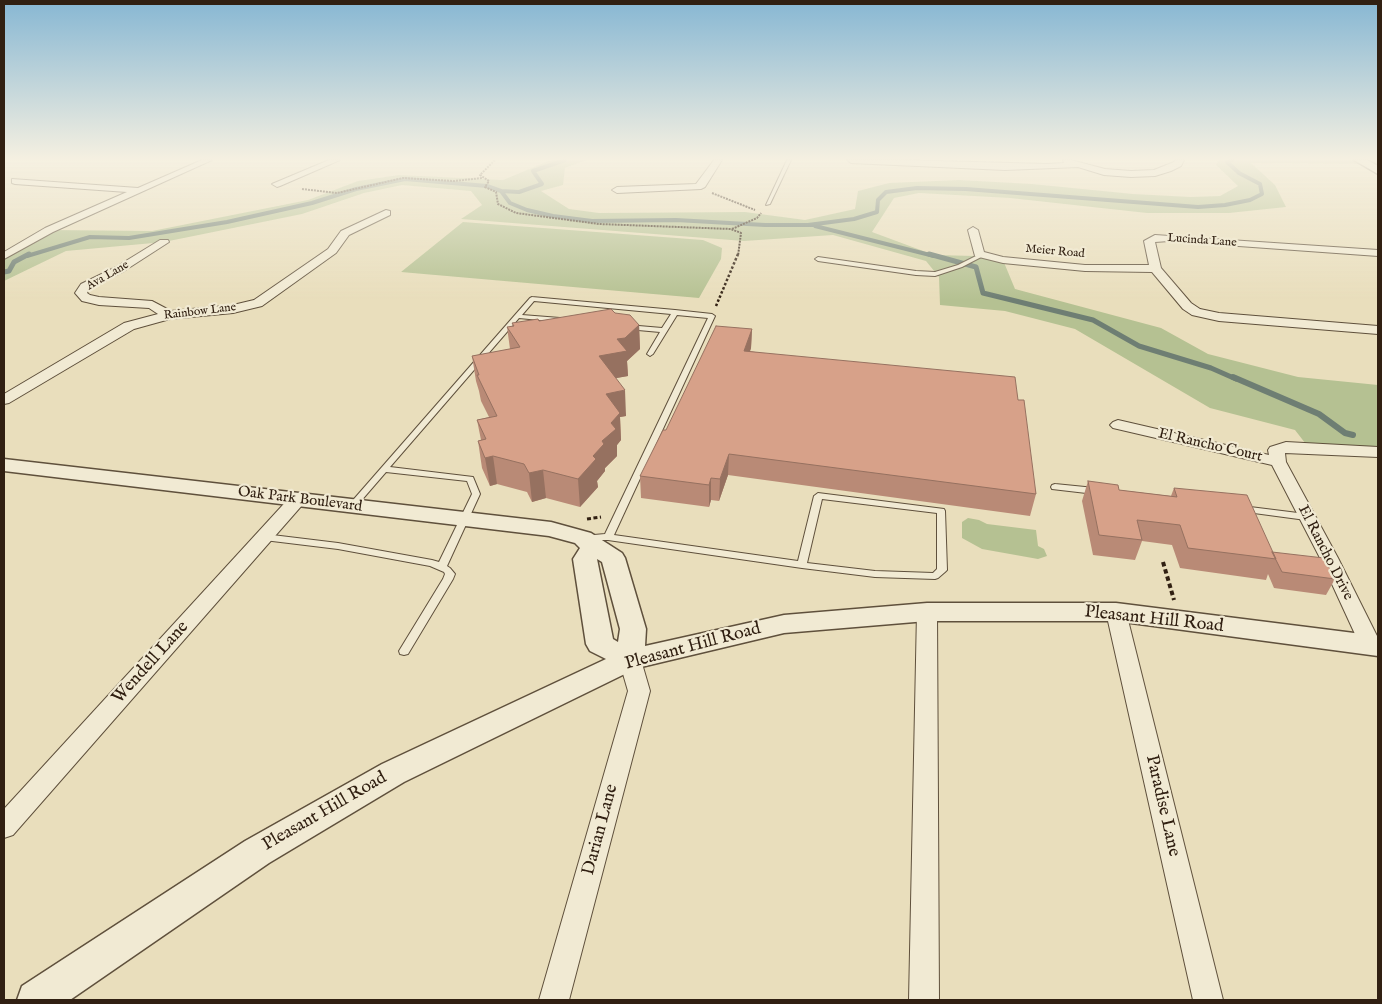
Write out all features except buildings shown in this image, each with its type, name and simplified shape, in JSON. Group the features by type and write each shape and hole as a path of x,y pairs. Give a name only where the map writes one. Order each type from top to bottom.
{"street":[{"path":"4,256 49,230 101,207"},
{"name":"Rainbow Lane","path":"4,400 128,326 169,315 233,309 258,303 332,251 344,233 386,214"},
{"path":"973,230 979,254 982,255"},
{"name":"Lucinda Lane","path":"1378,253 1155,238 1149,241 1155,269 1187,306 1196,312 1219,317 1378,330"},
{"name":"Ava Lane","path":"164,242 120,269 85,287 81,293 86,298 99,301 152,305 169,315"},
{"name":"Meier Road","path":"982,255 1018,262 1085,268 1155,269"},
{"name":"El Rancho Court","path":"1118,424 1278,462 1276,450 1286,446 1378,452"},
{"name":"El Rancho Drive","path":"1278,462 1375,645"},
{"name":"Oak Park Boulevard","path":"4,465 552,529 591,536 613,558 633,629 630,660"},
{"name":"Wendell Lane","path":"4,827 298,499"},
{"path":"591,536 585,559 600,644 630,660"},
{"path":"924,1000 928,612"},
{"name":"Pleasant Hill Road","path":"36,1000 256,852 393,773 630,660 784,624 928,612 1116,612 1375,645"},
{"name":"Paradise Lane","path":"1116,612 1208,1000"},
{"name":"Darian Lane","path":"554,1000 639,691 630,660"}],"lane":[{"path":"818,259 935,274 960,266 982,255"},
{"path":"351,507 532,299 712,316 591,536 802,565 875,574 935,576 942,570 942,511 818,496 802,565"},
{"path":"650,354 676,312"},
{"path":"517,316 566,321"},
{"path":"615,326 664,330"},
{"path":"384,469 470,479 476,494 442,566"},
{"path":"1055,487 1104,492"},
{"path":"1229,507 1306,517"},
{"path":"264,537 338,546 442,566 450,574 448,579 404,651"}],"path":[{"path":"503,207 516,214 598,224 731,229 740,233 738,257 712,316"},
{"path":"749,207 762,212"},
{"path":"731,229 757,218"},
{"path":"591,536 604,517"},
{"path":"1163,562 1174,601 1165,600"}],"green space":[{"path":"274,207 323,207 302,214 164,242 66,251 4,281 4,256 49,230 152,231"},
{"path":"479,207 566,207 569,209 599,213 745,212 805,220 855,209 855,207 888,207 872,232 934,255 976,256 1003,260 1015,289 1161,328 1208,354 1298,377 1378,385 1378,452 1309,448 1295,430 1210,408 1075,329 1005,311 940,305 939,277 926,261 833,235 744,241 461,219"},
{"path":"1091,207 1286,207 1229,213 1147,213"},
{"path":"463,222 703,240 722,248 721,259 699,298 401,272"},
{"path":"968,518 987,524 1036,530 1038,546 1044,549 1047,556 1038,559 982,549 962,538 962,522"}],"waterway":[{"path":"27,256 90,237 129,238 227,222 295,207"},
{"path":"519,207 553,216 592,221 676,220 765,225 808,225 854,219 877,212 877,207"},
{"path":"815,226 934,256"},
{"path":"4,272 9,271 14,262 29,254"},
{"path":"929,254 976,267 983,293 1093,320 1139,346 1211,368 1236,379"},
{"path":"1233,377 1319,414 1345,433 1353,435"}]}
